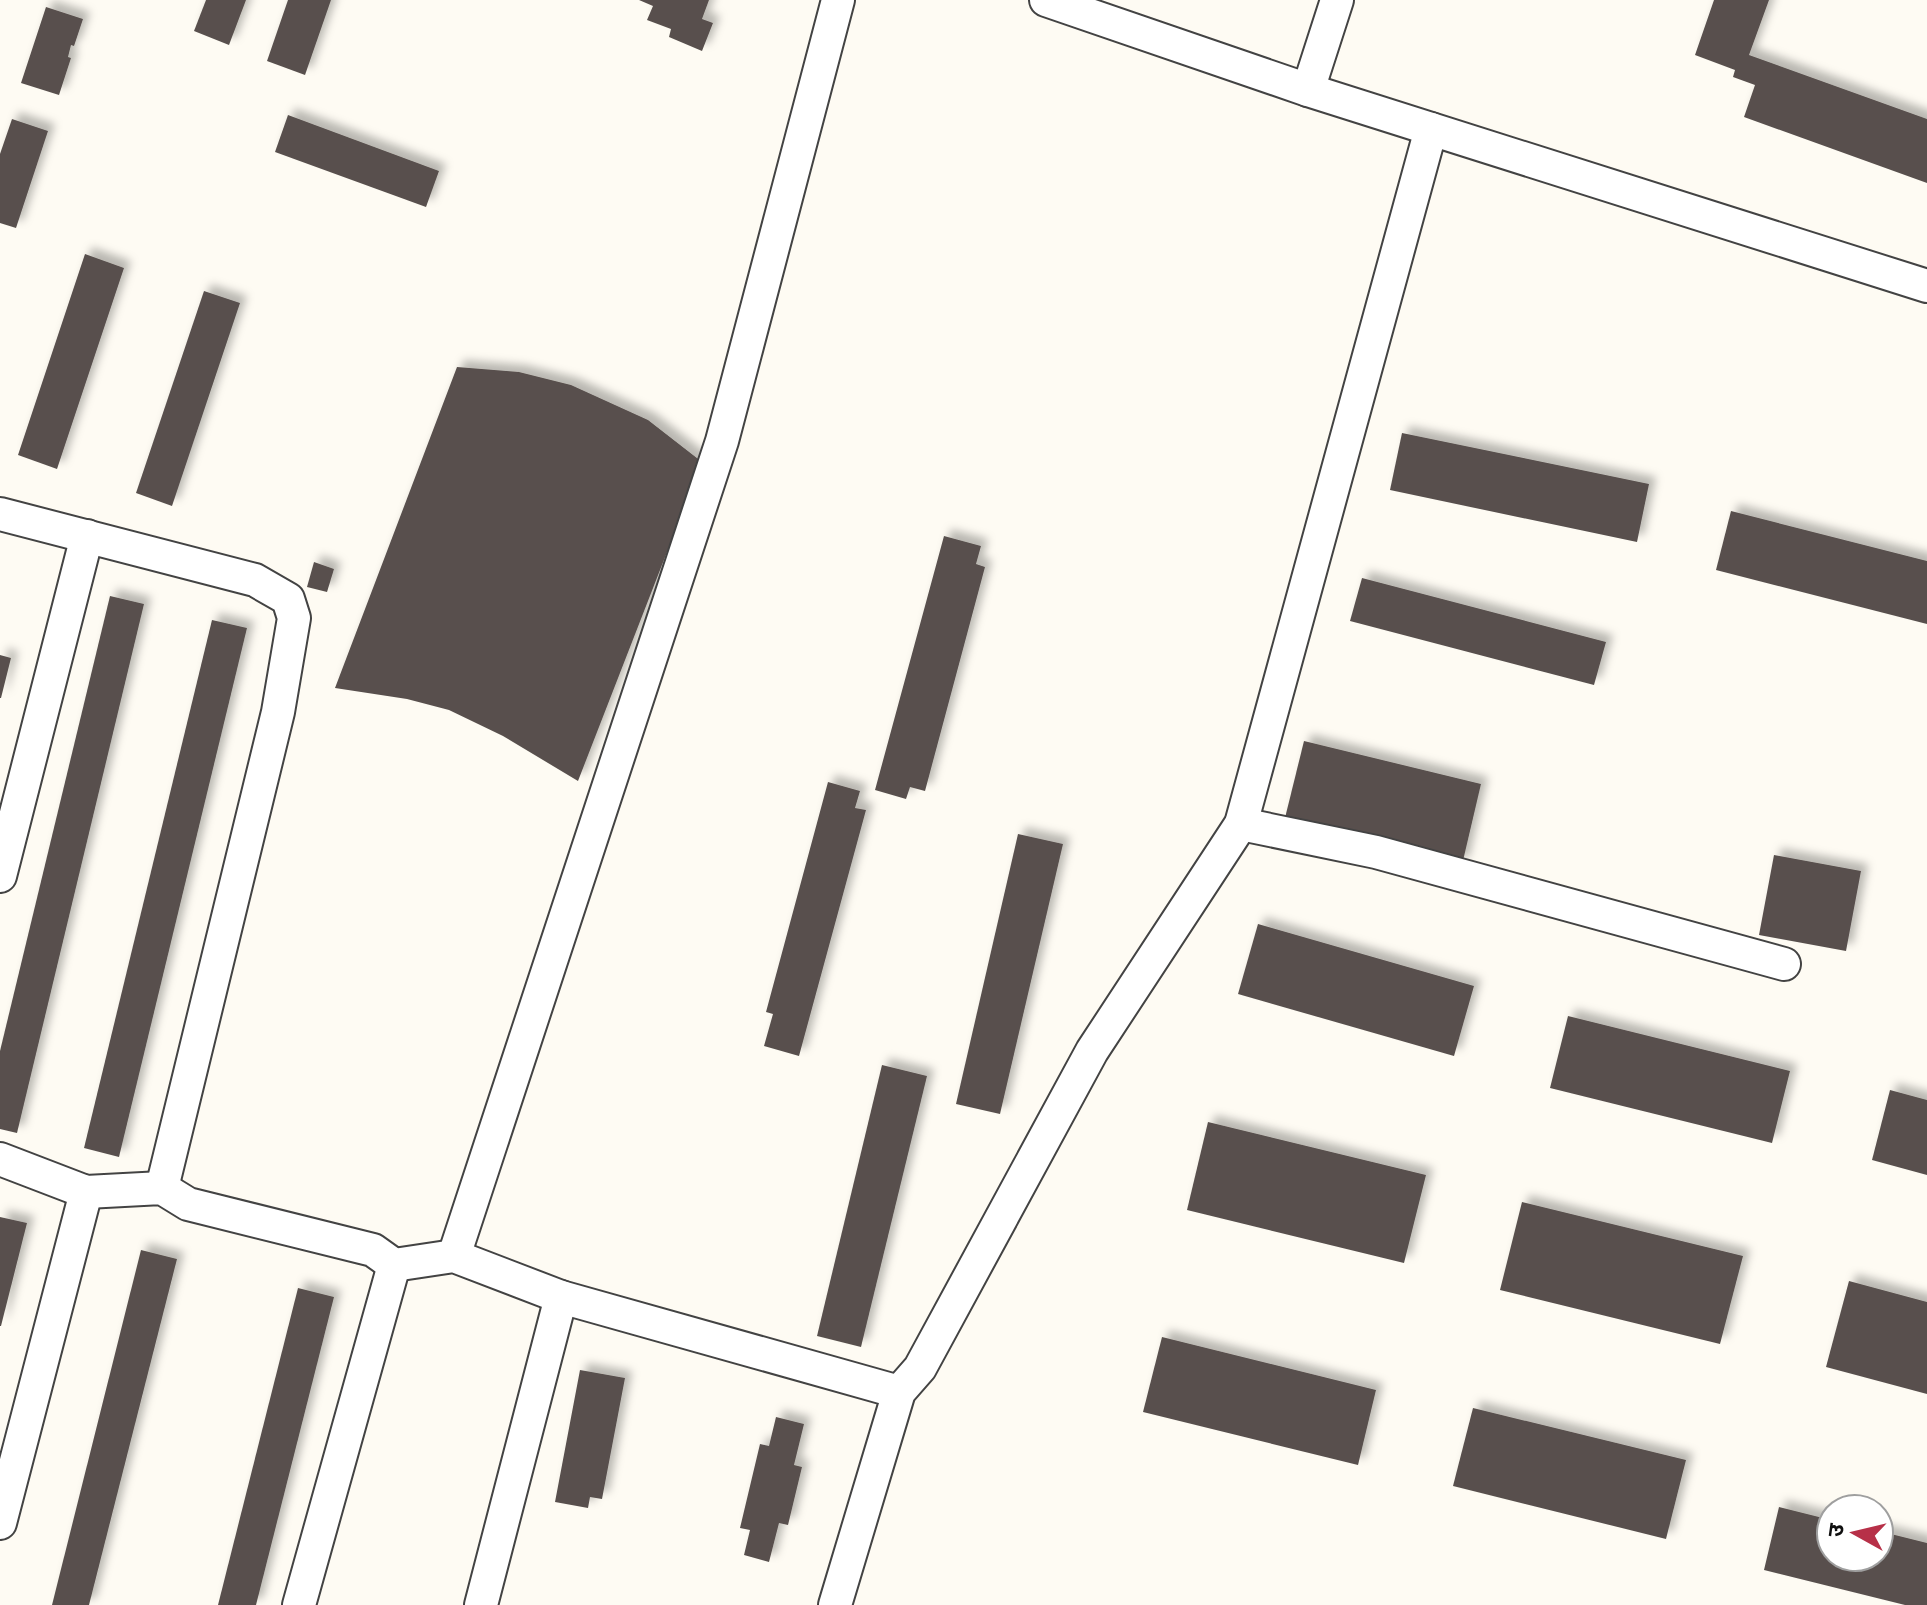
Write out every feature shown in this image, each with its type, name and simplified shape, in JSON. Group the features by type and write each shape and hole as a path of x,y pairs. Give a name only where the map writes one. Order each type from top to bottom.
{"street":[{"path":"454,1256 722,441 838,0"},
{"path":"1046,0 1308,90 1927,286"},
{"path":"1308,90 1337,0"},
{"path":"835,1605 899,1392 920,1368 1092,1051 1241,824 1431,129"},
{"path":"0,514 255,580 288,599 294,618 278,712 162,1188"},
{"path":"0,876 87,536"},
{"path":"1241,824 1376,852 1784,964"},
{"path":"0,1159 86,1192 162,1188 188,1204 373,1250 394,1265 454,1256 561,1297 899,1392"},
{"path":"0,1523 86,1192"},
{"path":"299,1605 394,1265"},
{"path":"481,1605 561,1297"}],"building":[{"path":"206,0 246,0 229,45 194,31"},
{"path":"288,0 331,0 305,75 267,61"},
{"path":"639,0 709,0 702,19 713,23 702,51 669,37 671,29 647,20 653,6"},
{"path":"1714,0 1769,0 1749,55 1927,119 1927,183 1744,117 1755,85 1733,77 1735,70 1695,55"},
{"path":"46,7 83,19 74,46 71,45 68,57 71,58 59,95 21,83"},
{"path":"288,115 439,171 426,207 275,152"},
{"path":"12,119 48,131 16,228 0,223 0,154"},
{"path":"85,254 124,268 57,469 18,455"},
{"path":"204,291 240,303 172,506 136,493"},
{"path":"457,367 519,372 571,385 648,420 702,462 578,781 503,736 449,710 407,699 335,688"},
{"path":"1402,433 1649,484 1637,542 1390,490"},
{"path":"1731,511 1927,561 1927,624 1716,570"},
{"path":"944,536 981,546 976,564 985,567 925,791 910,787 906,799 875,790"},
{"path":"314,562 334,569 327,592 307,587"},
{"path":"1362,578 1606,642 1594,685 1350,621"},
{"path":"110,596 144,604 17,1133 0,1129 0,1051"},
{"path":"212,620 247,628 119,1157 84,1148"},
{"path":"0,655 11,658 1,698 0,698"},
{"path":"1304,741 1481,784 1462,865 1284,822"},
{"path":"828,782 860,791 855,808 866,810 799,1056 764,1046 773,1014 766,1012"},
{"path":"1018,834 1063,844 1000,1114 956,1104"},
{"path":"1774,855 1861,871 1846,951 1759,935"},
{"path":"1258,924 1474,986 1454,1056 1238,994"},
{"path":"1568,1016 1790,1071 1772,1143 1550,1088"},
{"path":"882,1065 927,1076 861,1347 817,1336"},
{"path":"1890,1090 1927,1100 1927,1175 1872,1160"},
{"path":"1208,1122 1426,1175 1404,1263 1187,1210"},
{"path":"1522,1202 1743,1256 1720,1344 1500,1290"},
{"path":"0,1217 27,1223 1,1326 0,1326"},
{"path":"141,1250 177,1259 89,1605 52,1605"},
{"path":"1849,1281 1927,1302 1927,1394 1826,1367"},
{"path":"298,1288 334,1297 256,1605 218,1605"},
{"path":"1162,1337 1376,1390 1358,1465 1143,1412"},
{"path":"580,1370 625,1378 602,1499 590,1497 588,1508 555,1502"},
{"path":"1473,1408 1686,1460 1666,1539 1453,1486"},
{"path":"776,1417 804,1424 794,1465 802,1467 788,1525 779,1523 769,1562 744,1555 750,1530 740,1528 760,1444 769,1446"},
{"path":"1779,1507 1815,1516 1815,1573 1895,1573 1895,1535 1927,1543 1927,1605 1905,1605 1764,1570"}]}
